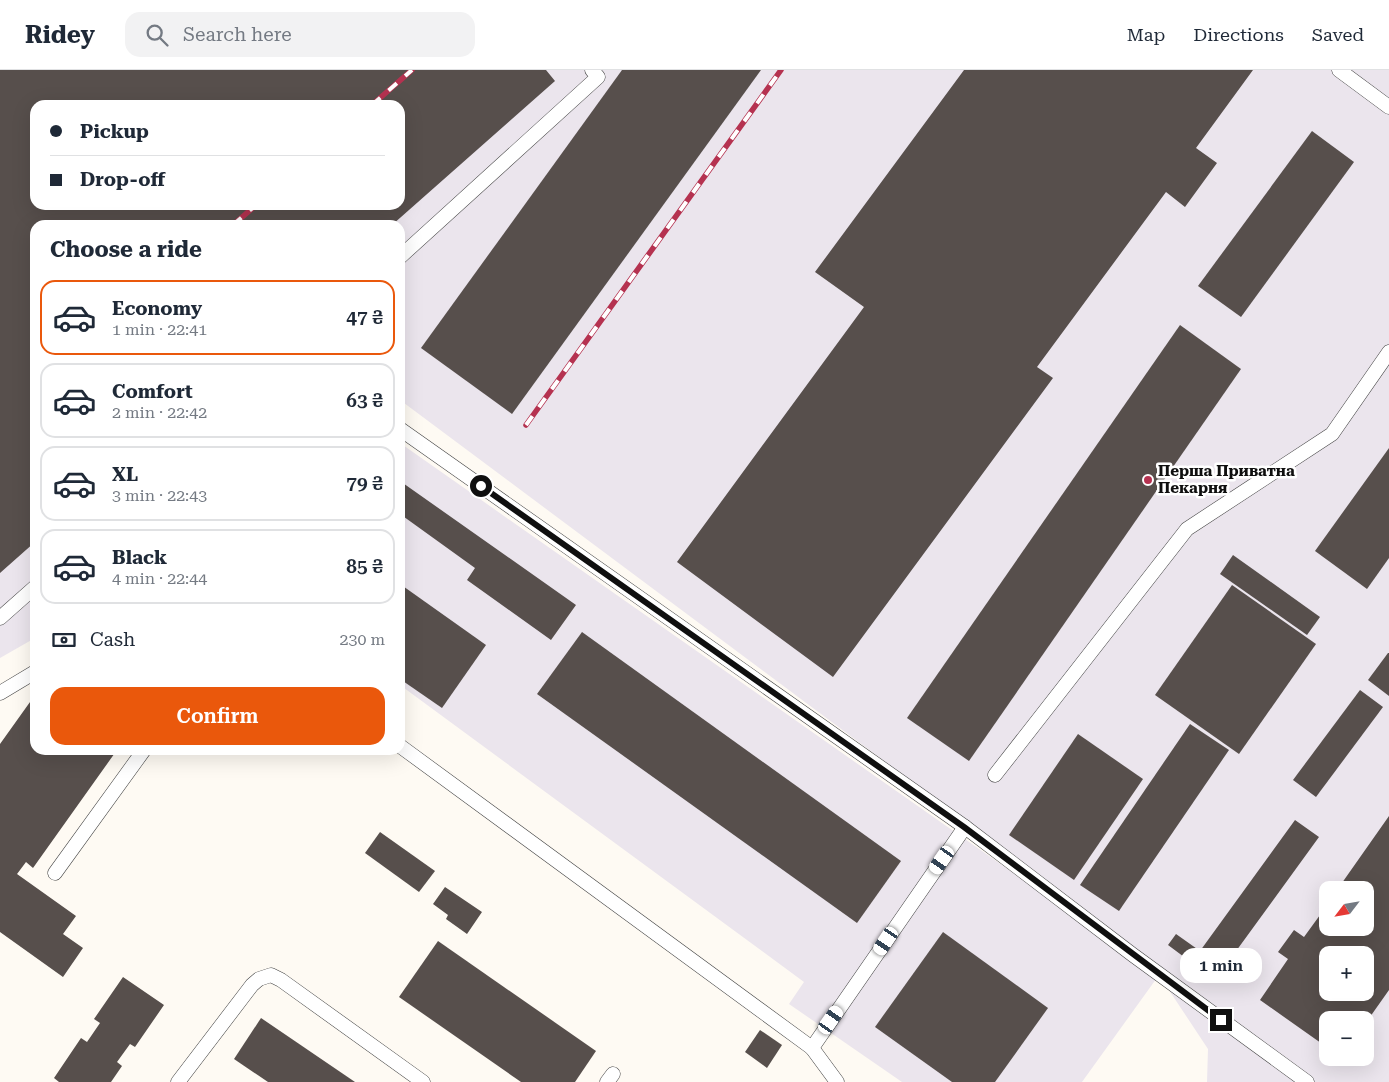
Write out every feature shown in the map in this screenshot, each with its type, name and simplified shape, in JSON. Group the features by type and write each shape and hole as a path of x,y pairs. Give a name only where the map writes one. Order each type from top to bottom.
{"lane":[{"path":"405,252 598,77 592,70"},
{"path":"1338,70 1389,107"},
{"path":"995,775 1187,529 1332,434 1389,352"},
{"path":"405,434 964,827 1307,1082"},
{"path":"0,618 30,591"},
{"path":"0,692 30,675"},
{"path":"405,750 812,1048 837,1082"},
{"path":"55,873 140,755"},
{"path":"812,1048 964,827"},
{"path":"178,1082 252,985 259,978 270,975 281,980 423,1082"}],"shaded area":[{"path":"0,70 1389,70 1389,1082 1207,1082 1208,1049 1159,975 1082,1082 902,1082 789,1004 804,982 405,689 405,447 1153,971 994,843 405,404 405,220 30,220 30,641 0,658"}],"building":[{"path":"0,70 546,70 555,81 398,220 30,220 30,546 0,573"},
{"path":"622,70 761,70 512,414 421,348"},
{"path":"964,70 1253,70 1196,148 1217,163 1185,207 1166,192 1037,367 1053,378 833,677 677,562 864,307 815,272"},
{"path":"1312,131 1354,162 1241,317 1198,286"},
{"path":"1180,325 1241,369 969,761 907,718"},
{"path":"1389,448 1389,558 1367,589 1315,551"},
{"path":"405,485 576,605 551,640 467,580 475,568 405,518"},
{"path":"1233,555 1320,617 1307,635 1220,574"},
{"path":"1232,585 1316,644 1239,754 1155,695"},
{"path":"405,588 486,645 442,708 405,682"},
{"path":"582,632 901,861 857,923 537,694"},
{"path":"1389,653 1389,696 1368,680"},
{"path":"1360,690 1383,707 1316,797 1293,780"},
{"path":"30,702 30,755 113,755 33,868 26,862 17,874 76,916 63,934 83,948 63,977 0,932 0,744"},
{"path":"1190,724 1229,750 1119,911 1080,885"},
{"path":"1078,734 1143,779 1074,880 1009,835"},
{"path":"1389,816 1389,990 1374,1011 1319,1011 1319,1042 1260,1000 1288,959 1278,952 1294,930 1304,937 1319,916 1319,936 1374,936 1374,881 1343,881"},
{"path":"1295,820 1319,837 1215,980 1168,945 1176,934 1200,951"},
{"path":"380,832 435,871 419,892 365,853"},
{"path":"445,887 482,912 467,934 446,919 448,915 433,904"},
{"path":"943,932 1048,1008 995,1082 952,1082 875,1027"},
{"path":"438,941 596,1051 575,1082 521,1082 399,997"},
{"path":"123,977 164,1005 135,1047 130,1044 117,1062 122,1066 111,1082 59,1082 54,1078 81,1038 87,1042 100,1023 94,1019"},
{"path":"261,1018 355,1082 268,1082 234,1059"},
{"path":"760,1030 782,1045 767,1068 745,1052"}],"railway":[{"path":"378,100 412,70"},
{"path":"526,425 781,70"},
{"path":"239,220 250,210"}],"place":[{"name":"Перша Приватна Пекарня","path":"1148,480"}],"route":[{"path":"481,486 964,827 1221,1020"}]}
